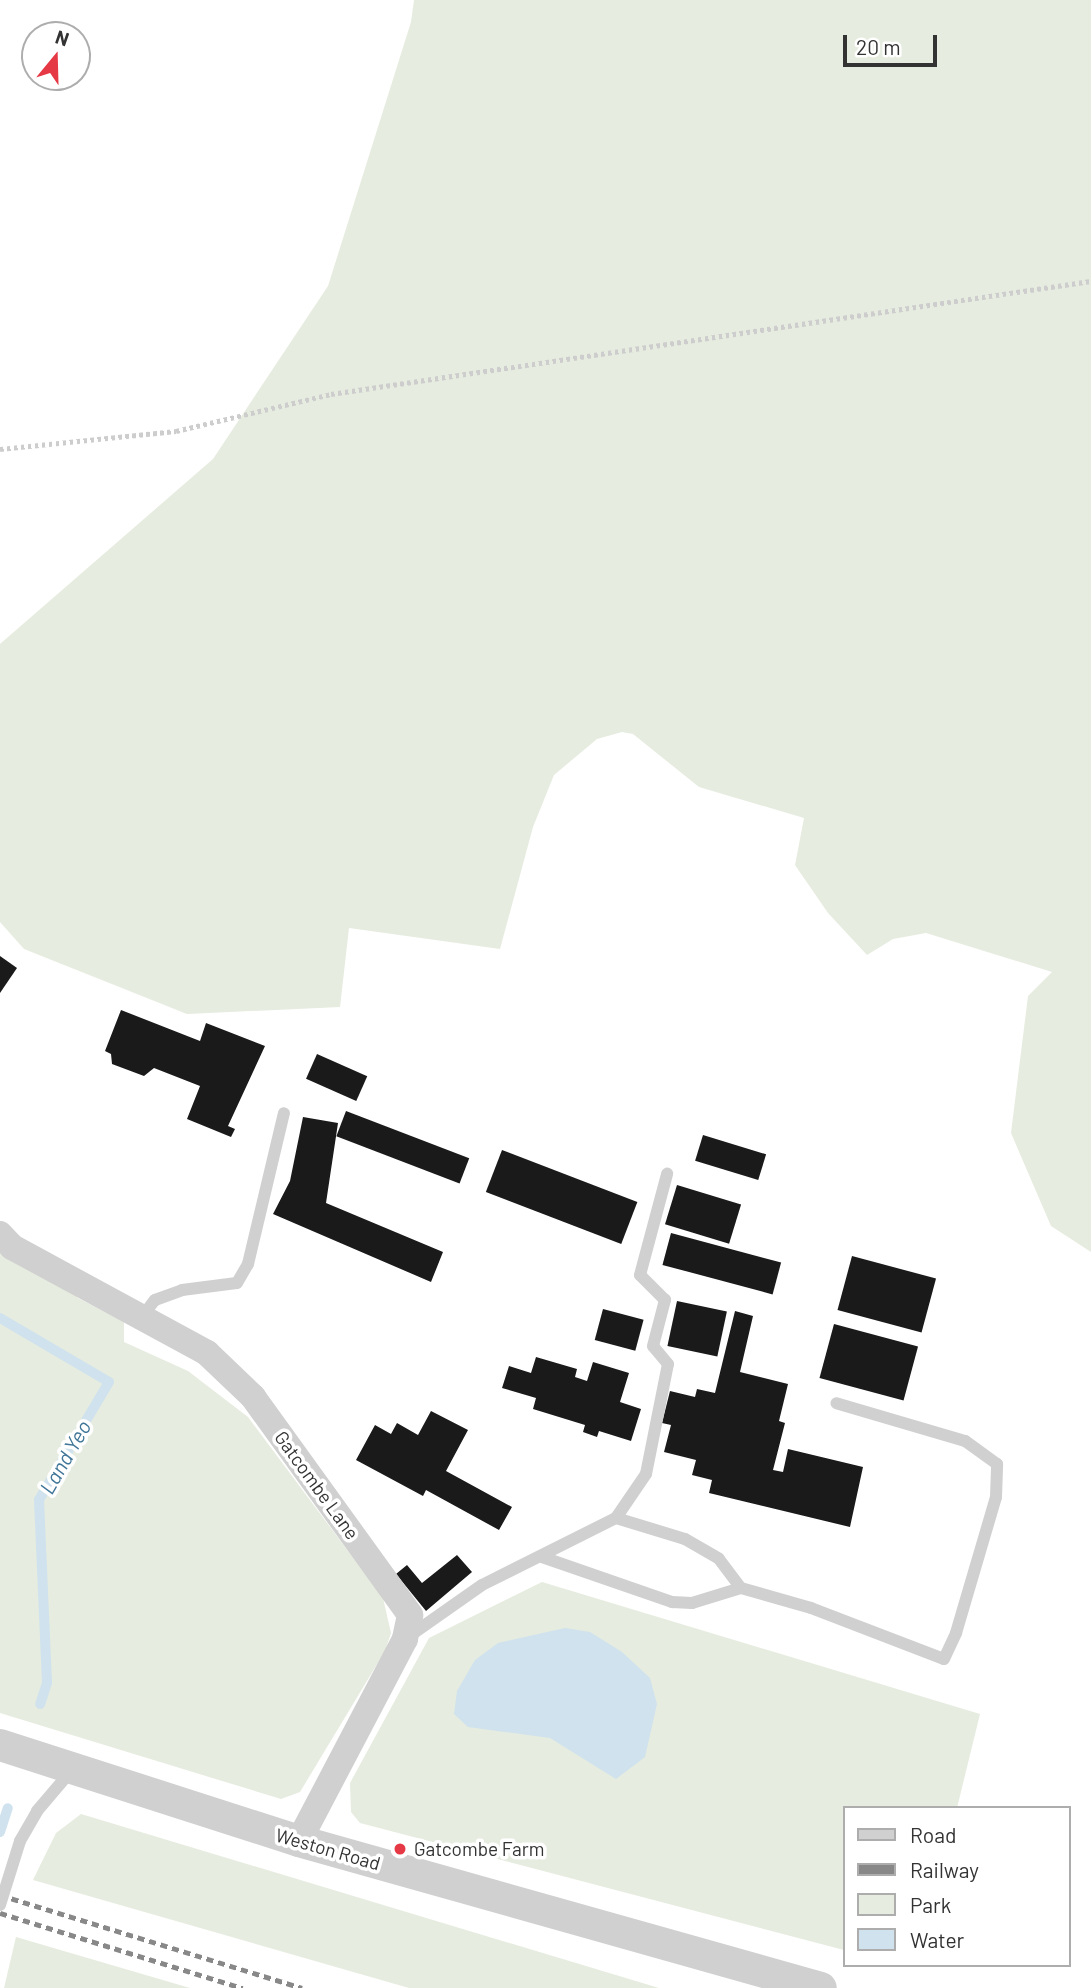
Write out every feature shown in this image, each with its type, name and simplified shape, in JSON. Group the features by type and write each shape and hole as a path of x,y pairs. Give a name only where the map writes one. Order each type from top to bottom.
{"street":[{"name":"Gatcombe Lane","path":"0,1234 12,1247 207,1353 253,1397 400,1597 410,1615 405,1639 299,1841"},
{"name":"Weston Road","path":"0,1745 71,1771 299,1841 821,1988"}],"lane":[{"path":"142,1317 155,1300 183,1290 237,1283 248,1264 284,1113"},
{"path":"405,1639 482,1585 542,1558 616,1518 646,1474 668,1364 653,1346 665,1300 640,1275 667,1174"},
{"path":"542,1558 673,1602 692,1604 741,1588 811,1608 944,1659 956,1633 996,1497 998,1464 965,1440 836,1403"},
{"path":"616,1518 685,1539 719,1559 741,1588"},
{"path":"0,1905 20,1841 37,1811 71,1771"}],"path":[{"path":"0,450 176,431 331,394 1091,281"}],"green space":[{"path":"414,0 1091,0 1091,1252 1051,1226 1011,1133 1028,996 1052,972 926,933 893,939 867,955 828,913 795,865 804,818 699,787 633,734 622,732 597,739 554,775 533,827 500,949 349,928 340,1007 187,1014 24,949 0,922 0,644 213,459 328,286 411,22"},
{"path":"0,1222 78,1298 124,1322 124,1342 188,1371 248,1417 383,1598 391,1633 385,1651 300,1792 281,1799 0,1713"},
{"path":"542,1582 980,1714 957,1806 842,1806 842,1949 360,1823 351,1812 350,1783 429,1638"},
{"path":"81,1814 659,1988 409,1988 33,1880 56,1833"},
{"path":"16,1937 190,1988 4,1988"}],"water":[{"path":"565,1628 590,1632 622,1652 650,1678 657,1704 645,1757 616,1779 550,1738 468,1727 454,1714 457,1691 475,1660 498,1643"}],"building":[{"path":"0,956 17,968 0,993"},
{"path":"121,1010 200,1041 206,1023 265,1046 228,1126 235,1129 231,1137 187,1119 200,1086 154,1068 144,1076 112,1064 111,1054 105,1051"},
{"path":"317,1054 367,1076 356,1101 306,1079"},
{"path":"346,1111 469,1158 460,1184 336,1136"},
{"path":"303,1117 338,1123 326,1203 443,1252 431,1282 273,1214 290,1181"},
{"path":"703,1135 766,1154 758,1180 695,1161"},
{"path":"502,1150 637,1202 621,1244 486,1192"},
{"path":"677,1185 741,1205 729,1244 665,1224"},
{"path":"671,1233 781,1263 773,1294 662,1265"},
{"path":"852,1256 936,1279 922,1333 838,1310"},
{"path":"677,1301 727,1312 717,1357 667,1346"},
{"path":"603,1309 644,1320 635,1351 595,1340"},
{"path":"735,1311 753,1316 740,1372 788,1384 779,1421 785,1423 773,1470 783,1472 788,1449 863,1467 850,1527 709,1493 712,1480 692,1475 696,1460 664,1452 671,1425 662,1423 670,1391 695,1397 697,1389 715,1393"},
{"path":"834,1324 918,1347 904,1401 820,1378"},
{"path":"536,1357 577,1369 575,1377 587,1381 593,1362 629,1373 620,1402 641,1409 631,1441 599,1431 597,1437 583,1432 585,1425 533,1409 536,1398 502,1388 509,1366 531,1373"},
{"path":"431,1411 468,1430 446,1471 512,1507 499,1530 426,1490 423,1496 356,1460 375,1425 391,1434 397,1423 418,1435"},
{"path":"457,1555 472,1572 426,1611 396,1574 407,1565 422,1583"}],"waterway":[{"name":"Land Yeo","path":"0,1318 109,1382 39,1500 47,1683 40,1704"},
{"name":"Land Yeo","path":"0,1832 8,1808"}],"railway":[{"path":"0,1895 302,1988"},
{"path":"0,1913 243,1988"}],"place":[{"name":"Gatcombe Farm","path":"400,1849"}]}
